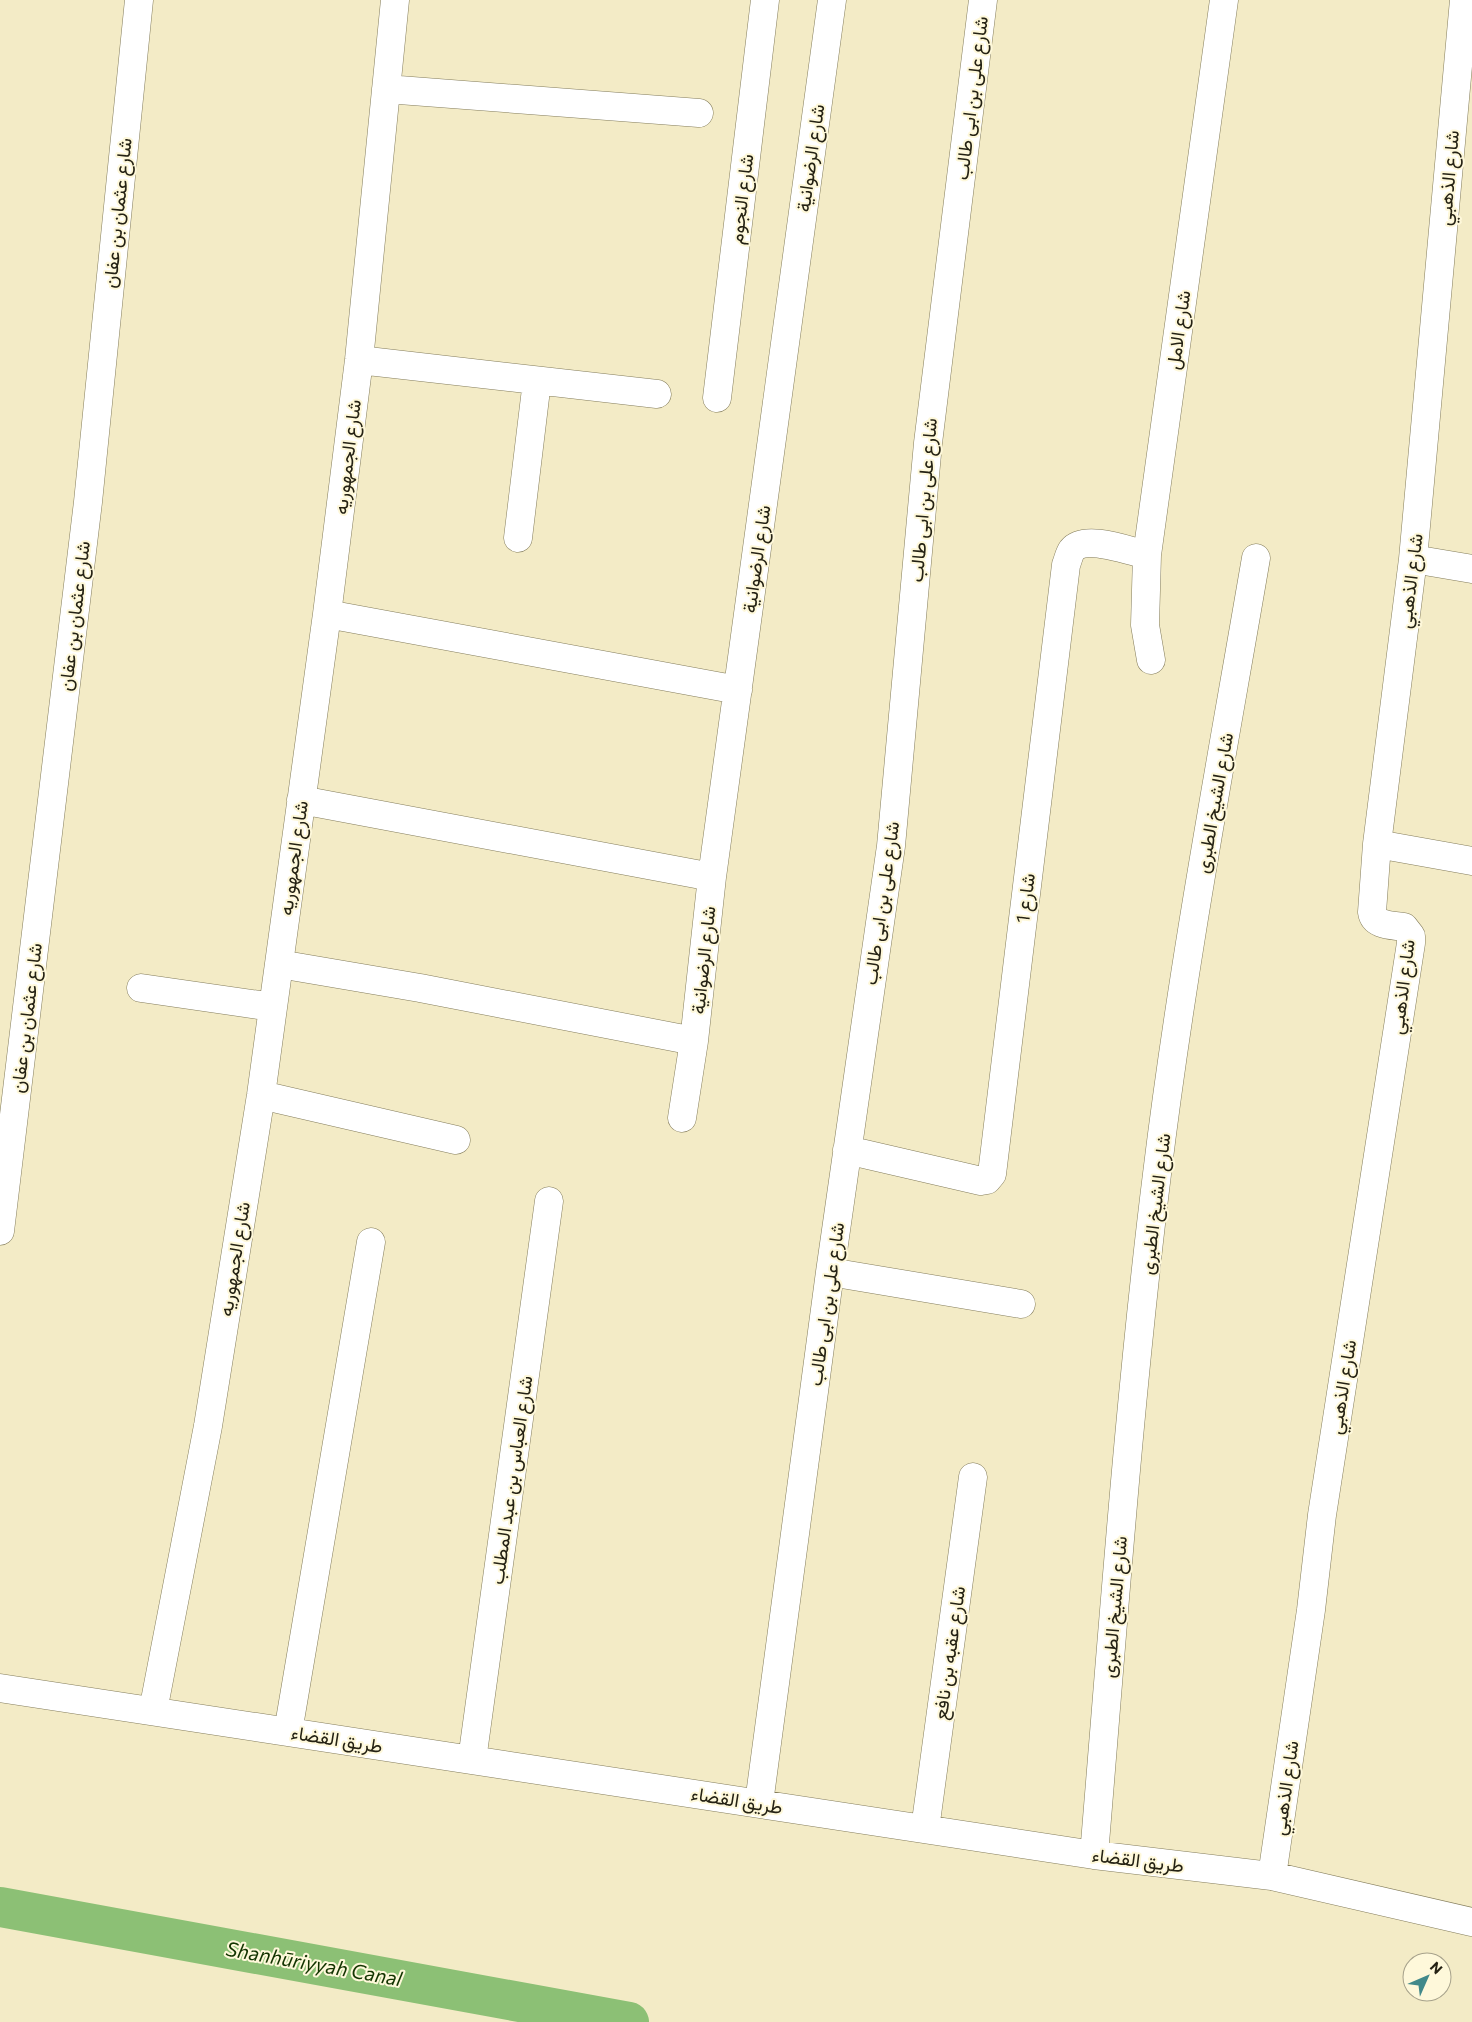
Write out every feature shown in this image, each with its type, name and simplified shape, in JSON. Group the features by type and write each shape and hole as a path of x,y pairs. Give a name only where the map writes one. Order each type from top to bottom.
{"street":[{"name":"شارع عثمان بن عفان","path":"0,1231 88,502 138,0"},
{"name":"شارع الجمهوريه","path":"153,1711 208,1426 261,1095 327,614 359,360 395,0"},
{"name":"شارع النجوم","path":"717,398 765,0"},
{"name":"شارع الرضوانية","path":"682,1118 694,1041 712,877 832,0"},
{"name":"شارع على بن ابى طالب","path":"760,1803 830,1272 891,846 928,443 983,0"},
{"name":"شارع الامل","path":"1151,660 1146,625 1147,555 1224,0"},
{"name":"شارع الذهبي","path":"1272,1876 1311,1610 1322,1515 1411,943 1411,936 1404,927 1379,922 1373,916 1377,844 1413,560 1464,0"},
{"path":"386,89 699,114"},
{"path":"359,360 657,394"},
{"path":"518,538 537,380"},
{"name":"شارع 1","path":"847,1150 981,1181 987,1180 992,1174 1066,565 1071,551 1080,544 1090,542 1147,555"},
{"name":"شارع الشيخ الطبرى","path":"1094,1855 1132,1397 1157,1171 1202,868 1256,558"},
{"path":"1413,560 1472,569"},
{"path":"327,614 738,690"},
{"path":"301,800 712,877"},
{"path":"1377,844 1472,861"},
{"path":"279,964 420,988 694,1041"},
{"path":"141,988 273,1007"},
{"path":"261,1095 456,1140"},
{"name":"شارع العباس بن عبد المطلب","path":"472,1760 549,1201"},
{"path":"288,1732 371,1242"},
{"path":"830,1272 1021,1304"},
{"name":"شارع عقبه بن نافع","path":"925,1829 973,1477"},
{"name":"طريق القضاء","path":"0,1688 1094,1855 1272,1876 1472,1922"}],"waterway":[{"name":"Shanhūriyyah Canal","path":"0,1907 629,2022"}]}
